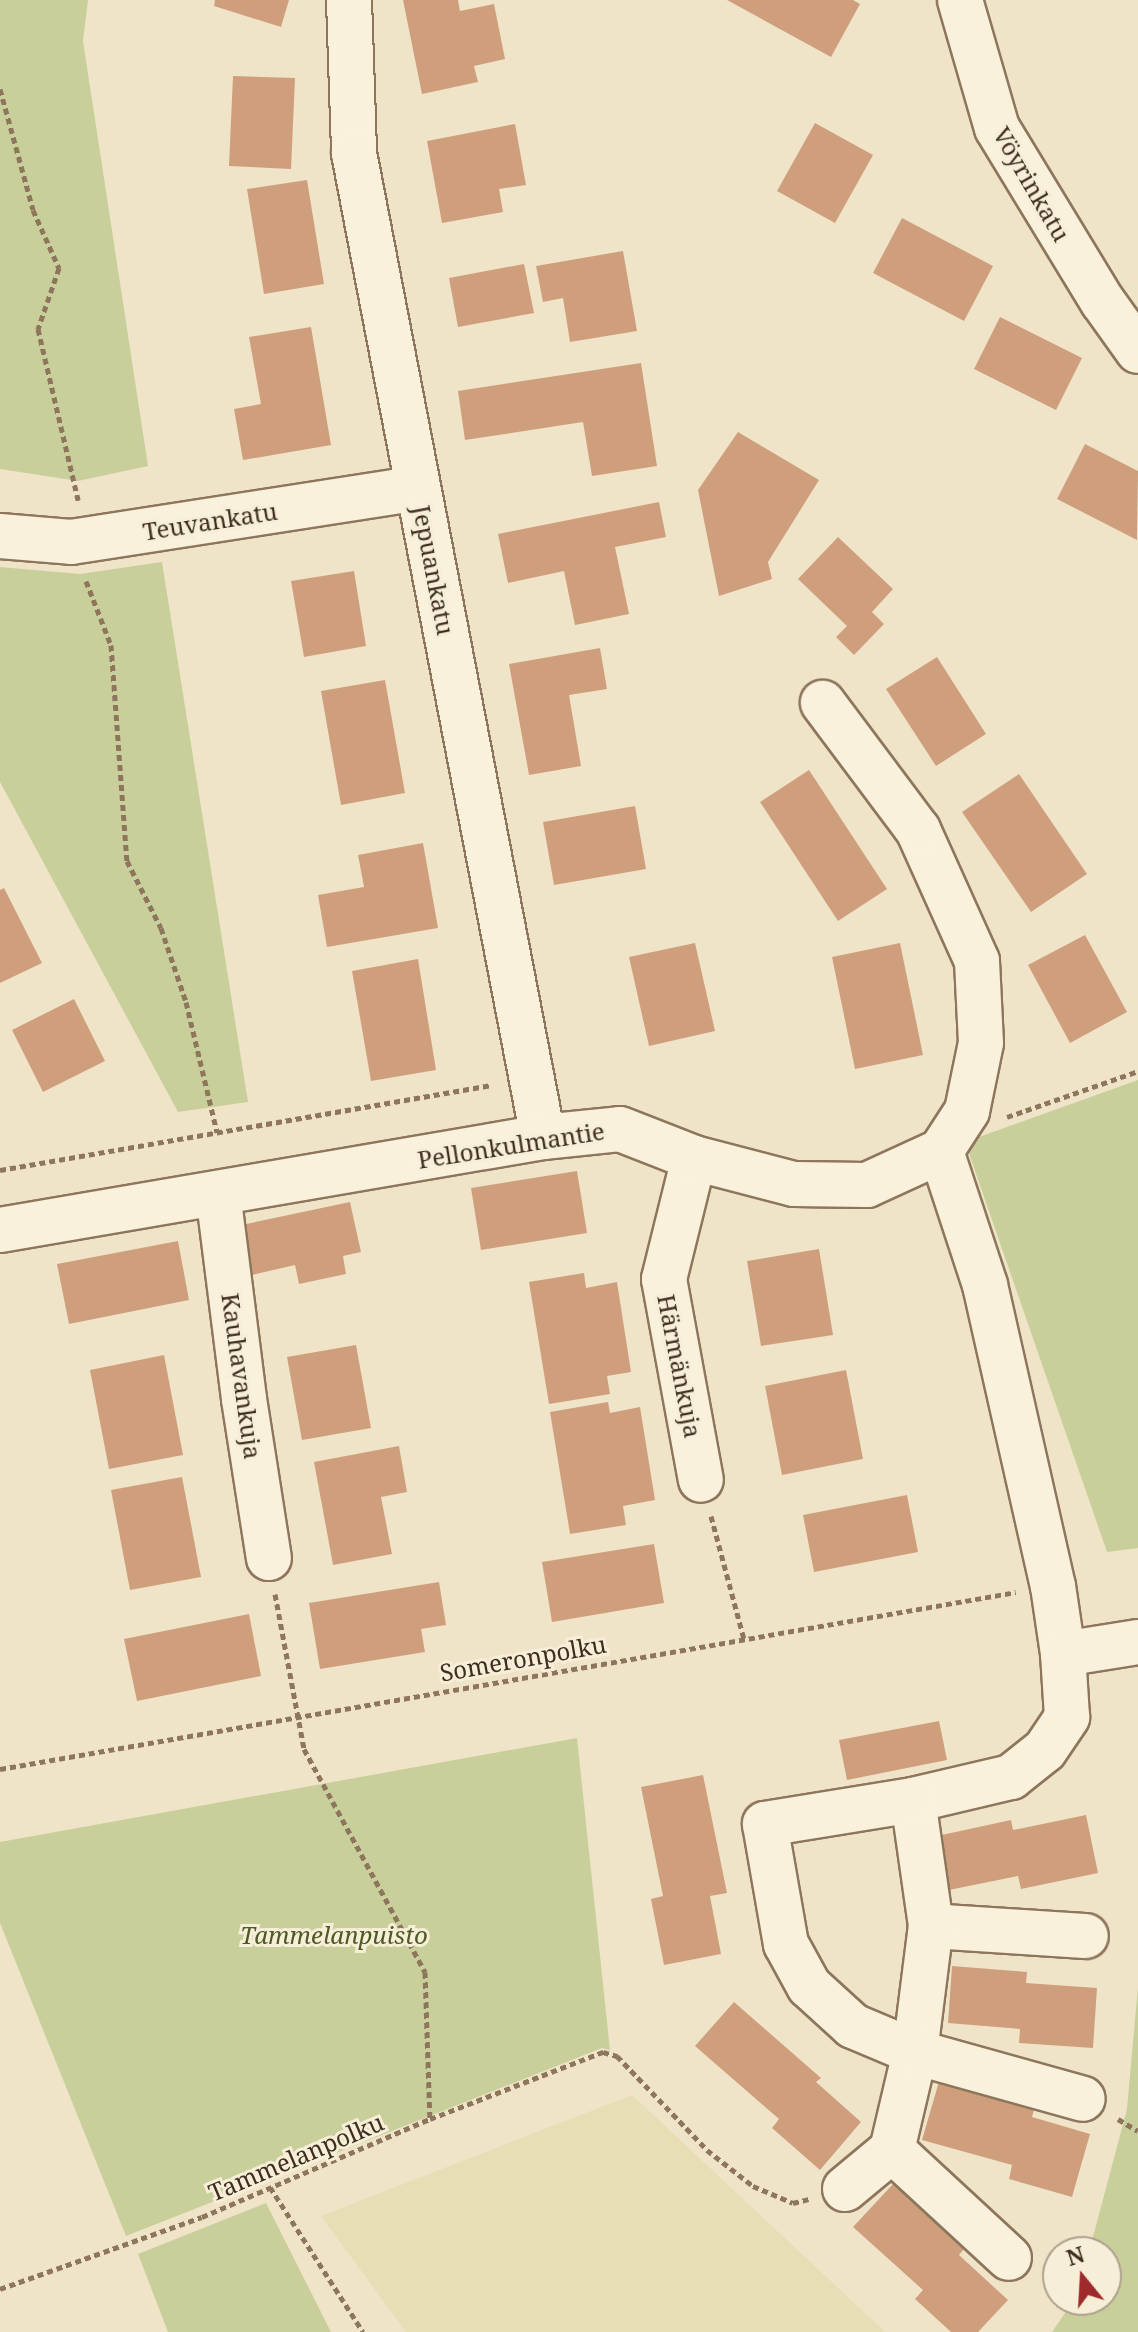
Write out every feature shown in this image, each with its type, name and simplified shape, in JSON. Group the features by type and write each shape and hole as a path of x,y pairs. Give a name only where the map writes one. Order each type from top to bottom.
{"street":[{"name":"Jepuankatu","path":"349,0 354,153 543,1137"},
{"name":"Vöyrinkatu","path":"960,0 997,128 1103,302 1138,351"},
{"name":"Teuvankatu","path":"0,536 71,542 418,488"},
{"path":"823,703 918,830 977,961 981,1043 967,1111 941,1151 985,1285 1053,1586 1063,1654 1067,1717 1045,1750 1011,1777 913,1800 765,1824 786,1944 809,1986 853,2026 915,2052 1083,2099"},
{"name":"Pellonkulmantie","path":"0,1230 543,1137 620,1129 694,1158 794,1184 867,1185 941,1151"},
{"name":"Härmänkuja","path":"694,1158 664,1279 701,1480"},
{"name":"Kauhavankuja","path":"218,1193 244,1399 269,1558"},
{"path":"1063,1654 1138,1642"},
{"path":"845,2189 892,2150 915,2052 931,1926 913,1800"},
{"path":"931,1926 1086,1936"},
{"path":"892,2150 1009,2258"}],"path":[{"path":"0,89 33,210 59,268 38,329 78,500"},
{"path":"71,542 111,645 127,861 161,928 186,1002 217,1132"},
{"path":"967,1111 1006,1118 1138,1071"},
{"path":"0,1170 532,1078"},
{"path":"701,1480 744,1639"},
{"path":"269,1558 304,1749 425,1972 430,2119"},
{"name":"Someronpolku","path":"0,1769 1053,1586"},
{"name":"Tammelanpolku","path":"0,2289 202,2217 430,2119 603,2052 617,2056 707,2150 753,2186 793,2203 845,2189"},
{"path":"270,2187 363,2332"}],"shaded area":[{"path":"632,2095 885,2332 406,2332 321,2216"}],"green space":[{"path":"0,0 88,0 83,41 148,466 78,481 0,469"},
{"path":"162,562 248,1102 178,1112 0,782 0,567 80,574"},
{"path":"1138,1080 1138,1548 1107,1552 965,1142"},
{"name":"Tammelanpuisto","path":"577,1738 610,2050 602,2048 126,2236 0,1923 0,1842"},
{"path":"1138,1987 1138,2332 1052,2332 1063,2316 1122,2316 1122,2236 1093,2236 1127,2109"},
{"path":"266,2203 331,2332 168,2332 138,2254"}],"building":[{"path":"215,0 289,0 281,27 214,6"},
{"path":"403,0 458,0 460,11 494,4 505,59 474,66 478,82 422,94"},
{"path":"727,0 853,0 860,4 831,57"},
{"path":"233,76 295,78 291,169 229,166"},
{"path":"815,123 873,155 835,223 777,191"},
{"path":"515,124 526,185 499,189 503,212 442,223 427,141"},
{"path":"307,180 324,284 264,294 247,189"},
{"path":"902,218 993,266 964,321 873,273"},
{"path":"623,251 637,331 570,342 563,298 543,302 536,266"},
{"path":"524,264 534,313 458,327 449,278"},
{"path":"1000,317 1082,358 1056,410 974,369"},
{"path":"311,327 331,445 243,460 234,409 261,404 249,337"},
{"path":"641,363 657,466 592,476 583,422 465,440 458,391"},
{"path":"738,432 819,480 768,562 772,579 719,596 698,490"},
{"path":"1085,444 1138,471 1137,540 1057,499"},
{"path":"659,502 666,537 615,547 629,614 575,625 564,571 508,583 498,534"},
{"path":"838,537 893,589 872,612 884,624 854,655 836,637 847,626 798,579"},
{"path":"354,571 366,646 304,657 291,581"},
{"path":"600,648 607,689 569,695 581,766 529,775 509,664"},
{"path":"937,657 986,734 936,766 886,689"},
{"path":"385,680 405,793 341,805 321,691"},
{"path":"809,770 887,889 838,921 760,802"},
{"path":"1019,774 1087,874 1031,912 962,812"},
{"path":"635,806 646,869 554,885 543,822"},
{"path":"423,843 438,928 327,947 318,895 364,887 358,855"},
{"path":"4,888 42,963 0,983 0,890"},
{"path":"1085,935 1127,1012 1070,1043 1028,965"},
{"path":"695,943 715,1031 649,1046 629,957"},
{"path":"900,943 923,1055 855,1069 832,957"},
{"path":"418,959 436,1070 371,1081 352,971"},
{"path":"74,999 105,1061 43,1092 12,1030"},
{"path":"577,1171 587,1233 481,1250 471,1188"},
{"path":"350,1202 361,1252 343,1256 346,1274 299,1284 295,1265 243,1277 232,1227"},
{"path":"178,1241 189,1300 69,1324 57,1264"},
{"path":"819,1249 833,1335 761,1346 747,1261"},
{"path":"584,1273 586,1288 617,1282 631,1372 607,1376 610,1394 549,1404 529,1282"},
{"path":"356,1345 371,1428 302,1440 287,1357"},
{"path":"164,1355 183,1455 109,1469 90,1370"},
{"path":"846,1370 863,1459 782,1475 765,1386"},
{"path":"608,1402 610,1413 640,1407 655,1500 623,1506 626,1525 570,1534 550,1412"},
{"path":"399,1446 407,1492 381,1497 392,1554 333,1565 314,1462"},
{"path":"182,1477 201,1577 130,1590 111,1490"},
{"path":"907,1495 918,1552 814,1572 803,1515"},
{"path":"654,1544 664,1603 552,1622 542,1562"},
{"path":"439,1582 446,1625 421,1629 425,1652 320,1669 309,1603"},
{"path":"249,1614 261,1676 137,1701 124,1639"},
{"path":"939,1721 947,1760 847,1780 839,1740"},
{"path":"703,1775 727,1893 710,1896 721,1954 664,1965 651,1899 663,1896 641,1787"},
{"path":"1086,1815 1098,1873 1021,1889 1018,1876 949,1890 937,1836 1011,1820 1013,1830"},
{"path":"952,1966 1027,1972 1026,1983 1097,1988 1093,2048 1019,2043 1020,2029 948,2023"},
{"path":"734,2002 821,2078 816,2082 861,2122 820,2170 772,2128 779,2119 695,2046"},
{"path":"940,2078 1035,2106 1032,2117 1090,2134 1072,2197 1009,2179 1012,2165 922,2140"},
{"path":"893,2184 964,2249 959,2255 1008,2300 978,2332 951,2332 915,2299 923,2290 853,2227"}]}
